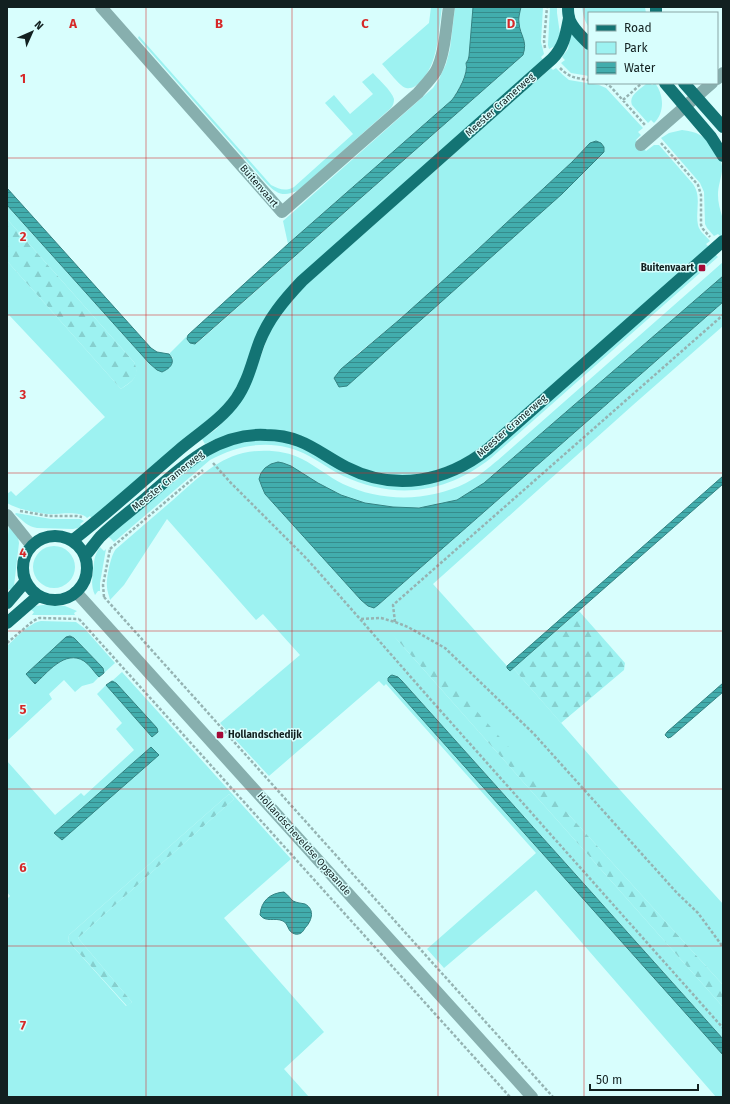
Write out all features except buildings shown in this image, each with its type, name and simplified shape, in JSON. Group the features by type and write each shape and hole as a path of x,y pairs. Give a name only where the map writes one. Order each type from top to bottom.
{"main road":[{"path":"568,13 575,29 588,43"},
{"name":"Meester Cramerweg","path":"72,540 224,413 241,392 266,328 273,315 288,296 302,281 558,54 564,41 568,13"},
{"path":"666,84 711,137 723,156"},
{"path":"685,84 723,127"},
{"name":"Meester Cramerweg","path":"85,556 100,538 187,463 207,450 233,438 274,435 298,441 347,467 366,475 390,480 408,481 426,479 445,474 462,467 488,449 720,244"},
{"path":"56,535 64,537 72,540 79,546 85,556 87,568 83,584 76,592 65,599 48,600 38,596 25,582 22,569 23,560 31,545 38,539 56,535"},
{"path":"7,603 25,582"},
{"path":"7,623 38,596"}],"street":[{"name":"Buitenvaart","path":"101,7 282,212 418,93 431,79 440,60 449,7"},
{"path":"641,145 711,84"},
{"path":"12,513 31,545"},
{"name":"Hollandscheveldse Opgaande","path":"76,592 532,1097"}],"path":[{"path":"606,84 623,100 698,185 701,195 701,225 706,234 720,244"},
{"path":"623,100 641,84"},
{"path":"395,622 393,606 723,315"},
{"name":"Meester Cramerweg","path":"208,466 216,460"},
{"path":"213,463 307,559 723,1028"},
{"name":"Meester Cramerweg","path":"110,549 204,469"},
{"path":"12,513 80,517 83,518 90,526"},
{"name":"Hollandscheveldse Opgaande","path":"104,597 553,1097"},
{"path":"360,619 381,618 395,622 408,627 445,648 534,734 677,893 698,913 723,946"},
{"name":"Hollandscheveldse Opgaande","path":"79,619 510,1097"},
{"path":"7,643 32,621"}],"green space":[{"path":"431,7 442,7 437,47 434,57 431,66 420,82 414,87 406,88 397,81 382,64 429,23"},
{"path":"455,7 473,7 469,56 466,65 467,69 460,87 452,100 288,244 283,221 433,88 446,64 450,49"},
{"path":"521,7 543,7 541,42 544,54 541,57 544,61 299,277 231,396 221,409 92,519 90,516 87,518 74,513 47,514 16,507 7,503 7,494 11,491 16,496 105,417 9,315 7,317 7,261 121,389 132,381 136,375 136,367 134,362 7,219 7,205 149,363 157,370 173,358 169,354 188,335 187,339 196,344 523,55 521,30 518,23"},
{"path":"550,7 557,7 560,34 555,49 553,47 549,49 548,45"},
{"path":"582,7 645,7 646,12 588,12 588,26 583,15"},
{"path":"573,34 588,48 588,76 571,73 561,63 565,60 562,57 568,49 571,35"},
{"path":"139,36 271,185 279,189 285,190 294,187 353,134 325,103 334,95 350,114 373,94 362,82 373,73 391,92 394,103 391,108 299,190 289,194 278,193 267,184 138,38"},
{"path":"551,68 553,70 556,68 569,80 599,85 606,88 643,128 638,132 641,135 636,140 646,151 654,145 659,145 696,189 698,199 698,225 710,241 706,244 709,247 484,445 459,462 425,474 408,476 391,475 367,470 349,463 313,442 218,438 205,444 202,439 215,430 228,417 258,364 270,331 278,317 296,294","holes":["596,141 601,143 604,147 562,194 347,385 339,386 355,356 399,320 476,251 572,162 590,143"]},
{"path":"646,84 656,84 658,88 662,98 662,109 658,119 654,123 651,120 648,123 632,105 631,101 633,95"},
{"path":"682,130 696,133 704,138 716,151 721,161 722,171 718,195 723,218 723,235 721,237 718,234 714,236 705,224 704,192 700,183 661,138 669,133"},
{"path":"7,219 134,362 137,371 135,378 121,389 7,261"},
{"path":"715,254 718,257 491,458 474,470 456,479 438,486 420,490 382,488 362,484 343,476 297,450 272,445 247,447 222,454 210,460 114,542 108,537 190,467 218,449 247,441 266,440 285,442 301,447 343,471 446,479"},
{"path":"723,262 723,276 484,483 459,500 442,505 427,507 397,508 381,506 352,499 339,494 283,463 278,462 271,464 265,494 361,600 374,607 723,302 723,326 433,584 507,666 507,668 510,671 513,668 723,904 723,985 570,816 393,635 723,1007 723,1039 402,681 398,677 388,678 389,681 723,1055 723,1097 716,1097 536,890 444,968 427,949 536,853 386,684 384,686 379,681 269,776 220,723 300,655 263,614 256,620 167,519 124,585 110,600 107,590 107,583 111,561 116,549 205,472 233,456 243,453 273,451 295,456 343,484 358,490 389,497 436,494 466,483 498,460"},
{"path":"15,514 51,519 80,519 84,521 80,524 82,526 73,529 37,528 25,523"},
{"path":"9,524 18,537 19,543 14,586 11,591 10,589 7,591 7,546"},
{"path":"50,546 58,546 66,549 72,555 75,567 72,579 66,585 58,588 50,588 42,585 36,579 33,571 33,563 36,555 42,549"},
{"path":"100,547 104,551 106,549 100,591 98,591 95,595 92,586 92,578 95,559"},
{"path":"43,605 65,606 77,611 74,613 75,615 32,615 34,612 30,609"},
{"path":"579,611 625,663 624,670 561,723 513,668"},
{"path":"36,622 76,622 84,628 115,663 104,673 103,668 74,638 70,636 26,674 35,684 63,660 77,658 84,661 99,677 93,683 82,686 75,692 64,680 49,694 52,699 7,741 7,646 27,628"},
{"path":"399,631 424,652 723,985 723,1007 393,635"},
{"path":"122,672 291,859 224,918 324,1032 284,1069 309,1097 7,1097 7,899 10,896 7,892 7,761 55,815 81,793 84,796 134,750 116,729 122,723 97,694 106,685 152,737 116,683 112,681","holes":["151,747 62,840 55,833","229,794 234,799 78,938 132,1002 126,1006 68,941 69,935"]},
{"path":"229,794 234,799 78,938 132,1002 127,1006 68,941 69,935"}],"water":[{"path":"473,7 521,7 519,21 525,46 523,55 195,344 190,343 187,339 188,335 288,244 452,100 460,87 466,72 466,63 469,56"},
{"path":"596,141 601,143 604,147 604,152 562,194 347,386 339,387 334,378 341,369 399,320 476,251 572,162 590,143"},
{"path":"7,188 151,348 157,352 169,354 172,364 168,369 162,372 157,370 149,363 7,205"},
{"path":"723,276 723,302 374,608 368,606 361,600 265,494 259,479 261,473 271,464 278,462 291,466 341,495 365,503 393,507 419,508 457,500 484,483"},
{"path":"723,476 723,484 510,671 507,668 507,666"},
{"path":"70,636 74,638 103,668 104,673 99,677 84,661 77,658 70,658 57,664 35,684 26,674 66,637"},
{"path":"392,675 398,677 402,681 723,1039 723,1055 388,681 388,678"},
{"path":"112,681 116,683 157,728 158,732 152,737 106,685"},
{"path":"723,683 723,692 671,737 668,738 665,735 667,732"},
{"path":"151,747 159,755 62,840 54,833"},
{"path":"284,892 293,901 305,904 310,909 311,919 300,934 292,933 283,921 265,919 260,915 262,906 267,899 274,894"}],"place":[{"name":"Buitenvaart","path":"702,268"},
{"name":"Hollandschedijk","path":"220,735"}]}
